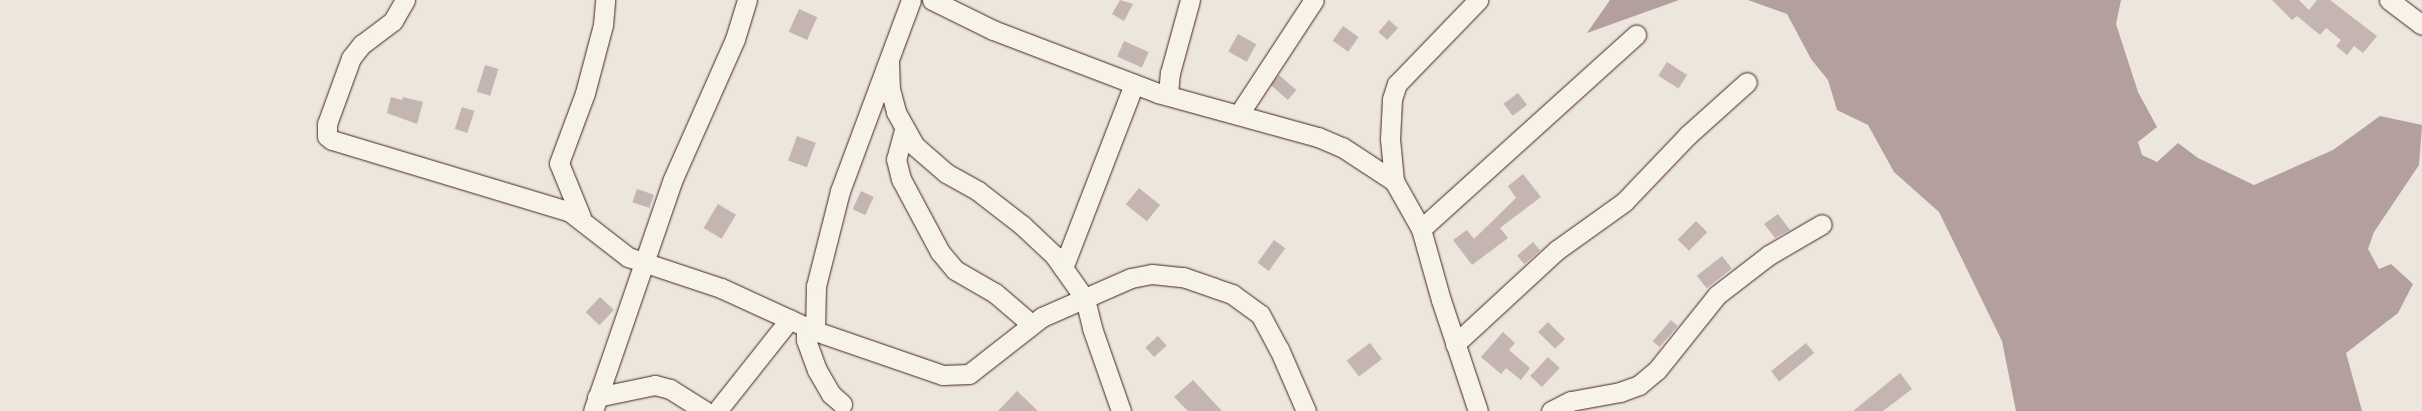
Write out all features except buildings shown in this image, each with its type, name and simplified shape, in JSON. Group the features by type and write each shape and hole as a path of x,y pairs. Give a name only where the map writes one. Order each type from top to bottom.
{"street":[{"path":"405,0 393,21 356,50 338,93 327,136 339,144 470,181 581,217 617,250 643,263 721,288 803,326 943,375 969,374 1031,324 1059,308 1085,299 1131,278 1152,274 1183,277 1232,294 1260,314 1279,349 1306,411"},
{"path":"581,217 559,163 585,94 603,25 605,0"},
{"path":"595,404 673,179 735,39 747,0"},
{"path":"717,411 803,326 816,286 832,220 911,0"},
{"path":"932,0 993,30 1134,84 1288,127 1342,147 1394,181"},
{"path":"1168,94 1175,52 1190,0"},
{"path":"1239,114 1314,0"},
{"path":"1478,0 1397,84 1392,99 1390,131 1394,181 1421,229 1455,344 1478,411"},
{"path":"2389,0 2422,26"},
{"path":"1421,229 1636,34"},
{"path":"889,62 890,89 904,130 915,146 946,173 978,191 1022,225 1063,268 1085,299 1092,328 1121,411"},
{"path":"1455,344 1557,250 1624,202 1688,135 1747,82"},
{"path":"1063,268 1134,84"},
{"path":"904,130 896,159 901,179 940,252 955,270 995,292 1031,324"},
{"path":"1551,411 1571,401 1596,394 1620,392 1639,385 1657,370 1717,295 1770,255 1822,224"},
{"path":"803,326 817,370 831,394 842,404"},
{"path":"595,404 655,385 670,389 705,411"}],"shaded area":[{"path":"1610,0 1679,0 1587,33"},
{"path":"1748,0 2121,0 2116,24 2138,92 2157,127 2138,142 2142,155 2157,162 2178,143 2198,158 2254,185 2333,150 2380,116 2422,125 2419,165 2374,232 2368,249 2379,269 2391,264 2413,284 2398,313 2346,353 2362,411 2016,411 2002,341 1939,212 1894,172 1868,125 1837,110 1828,80 1811,59 1787,14"}]}
